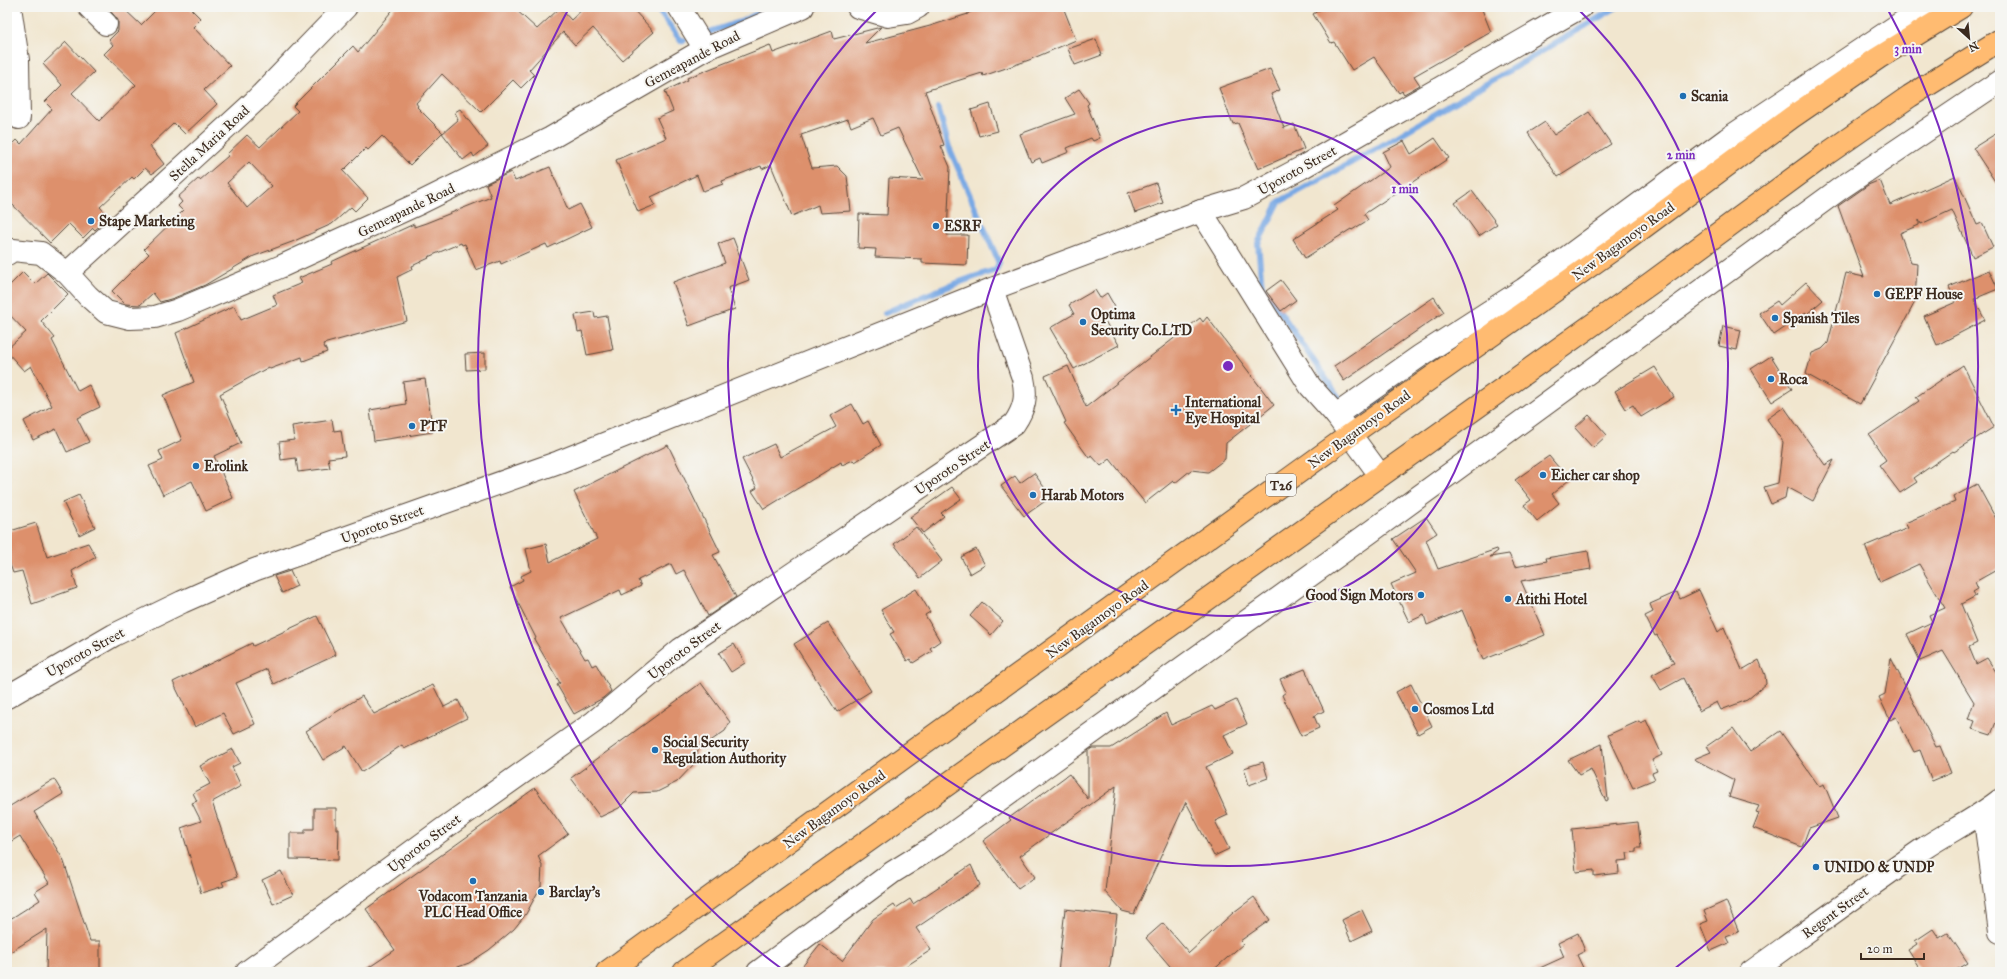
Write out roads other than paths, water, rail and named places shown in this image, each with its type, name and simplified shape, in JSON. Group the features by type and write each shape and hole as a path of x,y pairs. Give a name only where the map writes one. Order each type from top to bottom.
{"highway":[{"name":"New Bagamoyo Road","path":"608,972 1350,435 1612,250 1792,117 1878,58 1961,7"},
{"path":"684,972 1651,283 1825,155 1910,96 2000,40"}],"street":[{"path":"10,7 18,60 19,118"},
{"path":"89,7 106,24"},
{"name":"Stella Maria Road","path":"67,273 255,101 346,7"},
{"path":"680,7 704,49"},
{"name":"Gemeapande Road","path":"7,254 13,250 41,253 67,273 88,296 106,312 130,318 155,317 178,310 357,233 551,138 704,49 803,7"},
{"path":"858,7 888,16 907,13 918,7"},
{"name":"Uporoto Street","path":"7,697 46,673 114,635 182,602 254,570 559,462 992,289 1201,211 1244,198 1301,168 1581,7"},
{"path":"1336,415 1420,356 1524,289 1727,139 1924,7"},
{"path":"758,972 893,872 938,844 1369,533 1841,188 2000,81"},
{"path":"1201,211 1310,386 1336,415 1380,475"},
{"name":"Uporoto Street","path":"247,972 443,828 594,722 681,649 1014,424 1022,412 1026,392 1023,378 992,289"},
{"path":"1992,806 2000,932"},
{"name":"Regent Street","path":"1751,972 1906,861 1941,837 1992,806"}],"waterway":[{"path":"656,7 681,41 684,40"},
{"path":"706,33 743,21 770,7"},
{"path":"1341,401 1281,313 1262,288 1258,243 1279,202 1374,150 1617,7"},
{"path":"885,313 954,284 996,270 999,263 949,147 938,108"},
{"path":"1392,392 1402,385"},
{"path":"1358,416 1380,400"},
{"path":"1293,552 1303,544"}],"place":[{"name":"Scania","path":"1683,96"},
{"name":"Stape Marketing","path":"91,221"},
{"name":"ESRF","path":"936,226"},
{"name":"GEPF House","path":"1877,294"},
{"name":"Spanish Tiles","path":"1775,318"},
{"name":"Optima Security Co.LTD","path":"1083,322"},
{"name":"Roca","path":"1771,379"},
{"name":"International Eye Hospital","path":"1176,410"},
{"name":"PTF","path":"412,426"},
{"name":"Erolink","path":"196,466"},
{"name":"Eicher car shop","path":"1543,475"},
{"name":"Harab Motors","path":"1033,495"},
{"name":"Good Sign Motors","path":"1421,595"},
{"name":"Atithi Hotel","path":"1508,599"},
{"name":"Cosmos Ltd","path":"1415,709"},
{"name":"Social Security Regulation Authority","path":"655,750"},
{"name":"UNIDO & UNDP","path":"1816,867"},
{"name":"Vodacom Tanzania PLC Head Office","path":"473,881"},
{"name":"Barclay's","path":"541,892"}]}
